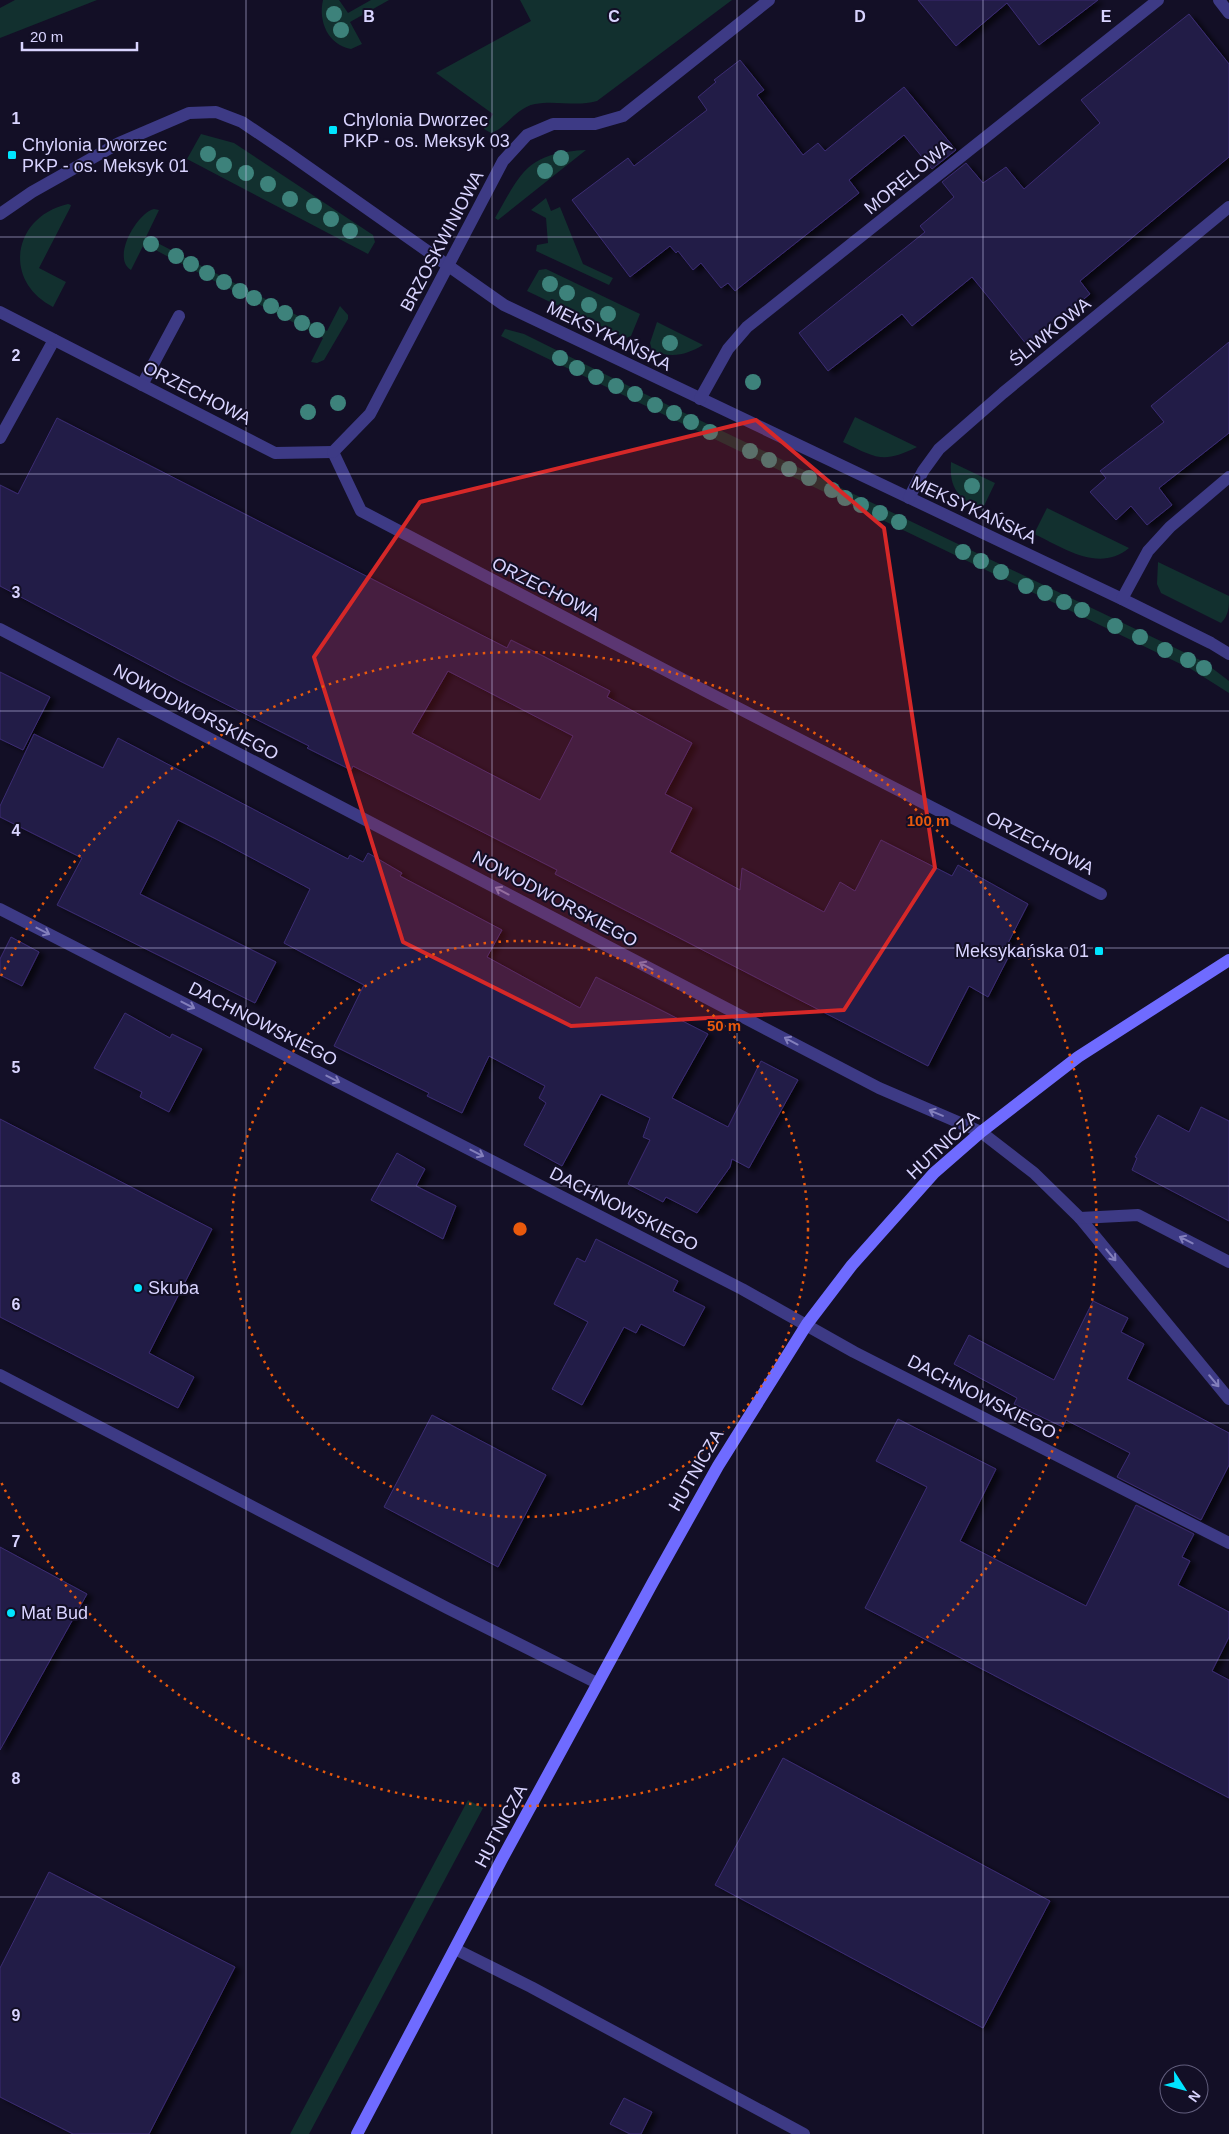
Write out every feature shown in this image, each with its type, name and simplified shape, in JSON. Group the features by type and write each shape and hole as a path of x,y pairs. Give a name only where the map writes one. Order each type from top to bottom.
{"main road":[{"name":"HUTNICZA","path":"357,2134 598,1683 718,1466 807,1324 852,1265 934,1174 981,1132 1078,1057 1229,960"}],"street":[{"name":"BRZOSKWINIOWA","path":"333,452 370,414 503,161 527,135 553,124 595,124 623,116 769,0"},
{"name":"MORELOWA","path":"700,399 728,349 747,327 1158,0"},
{"path":"1219,0 1229,13"},
{"name":"MEKSYKAŃSKA","path":"0,214 32,192 119,143 189,113 216,112 242,122 504,305 1122,599 1211,643 1229,654"},
{"name":"ŚLIWKOWA","path":"909,498 923,471 939,449 1003,393 1229,207"},
{"name":"ORZECHOWA","path":"0,312 274,453 333,452 361,511 396,532 1101,894"},
{"path":"142,385 179,316"},
{"path":"0,438 54,340"},
{"path":"1122,599 1148,551 1170,528 1229,477"},
{"name":"NOWODWORSKIEGO","path":"0,629 879,1088 981,1132 1034,1172 1080,1218 1229,1398"},
{"name":"DACHNOWSKIEGO","path":"0,909 652,1243 807,1324 854,1352 1229,1543"},
{"path":"1080,1218 1138,1215 1229,1262"},
{"path":"0,1375 447,1608 598,1683"},
{"path":"455,1949 531,1987 804,2134"}],"highlighted area":[{"path":"756,420 884,528 935,868 844,1010 571,1026 403,942 314,657 420,502"}],"green space":[{"path":"15,0 97,0 0,38 0,8"},
{"path":"323,0 339,0 348,13 371,0 389,0 350,22 362,44 351,49 336,43 326,31 322,16"},
{"path":"520,0 732,0 597,101 528,106 491,133 484,129 493,114 436,73 531,21"},
{"path":"201,134 234,143 373,235 375,242 368,254 187,159"},
{"path":"586,150 498,220 495,218 520,177 538,160 551,155"},
{"path":"546,198 551,211 560,207 583,264 613,278 609,285 536,251 537,245 548,243 546,218 531,210"},
{"path":"68,204 71,205 70,208 39,268 66,282 53,307 36,295 26,281 21,266 21,250 26,235 36,221 50,211"},
{"path":"154,209 159,210 146,237 327,331 340,306 348,315 348,319 324,360 317,363 311,362 323,338 144,244 131,270 126,264 124,256 125,246 140,219 147,212"},
{"path":"546,269 640,314 631,336 626,338 527,291 539,270"},
{"path":"657,322 703,345 678,355 659,353 652,350 650,343"},
{"path":"505,329 524,334 1204,662 1229,681 1229,693 1191,669 501,336"},
{"path":"855,417 917,447 896,456 887,457 872,455 854,448 843,442"},
{"path":"951,462 995,483 982,510 957,492 952,480"},
{"path":"1047,508 1129,548 1118,555 1094,558 1082,556 1057,546 1034,534"},
{"path":"1158,562 1229,596 1228,611 1221,623 1161,593 1157,584"},
{"path":"468,1800 483,1808 309,2134 290,2134"}],"building":[{"path":"918,0 1098,0 1039,45 1007,3 956,46"},
{"path":"1189,14 1229,64 1229,157 1080,281 1090,294 1027,345 972,277 912,326 902,314 828,371 799,333 925,232 920,226 954,197 942,182 966,163 983,183 1006,167 1024,189 1100,123 1081,100"},
{"path":"740,60 764,90 757,95 803,155 818,143 825,151 904,87 956,150 932,169 904,135 849,180 859,193 735,291 728,283 721,288 701,263 693,270 678,251 676,253 670,246 630,277 572,200 628,158 634,166 707,110 698,97 716,82 714,80"},
{"path":"1229,342 1229,433 1159,488 1172,505 1147,525 1131,506 1116,520 1090,492 1106,478 1100,471 1164,422 1151,406"},
{"path":"57,418 507,648 511,640 545,657 610,691 607,697 692,743 665,794 692,808 670,852 740,890 742,868 824,912 840,882 855,891 881,840 952,876 958,865 1028,904 1005,949 1011,952 988,997 969,986 928,1066 555,874 557,870 353,766 351,770 307,748 309,746 176,679 0,586 0,485 18,494","holes":["448,671 573,736 540,800 412,733"]},
{"path":"0,672 50,697 23,750 0,739"},
{"path":"34,734 103,768 118,738 348,859 350,855 363,862 368,853 402,873 400,876 502,930 487,957 580,1008 596,977 708,1034 672,1098 728,1127 761,1061 798,1080 749,1168 732,1159 730,1167 697,1213 666,1197 663,1202 628,1184 650,1140 643,1137 650,1118 601,1094 562,1166 524,1145 546,1103 539,1098 545,1086 489,1056 462,1113 427,1096 429,1093 334,1046 364,985 284,943 310,889 216,839 178,820 140,894 276,962 255,1003 57,905 82,858 0,817 0,806"},
{"path":"11,937 39,952 22,986 0,975 0,959"},
{"path":"125,1013 170,1038 172,1034 202,1049 169,1112 140,1097 142,1092 94,1068"},
{"path":"1201,1107 1229,1121 1229,1221 1132,1170 1137,1158 1135,1157 1158,1115 1189,1132"},
{"path":"0,1119 212,1229 149,1353 194,1377 178,1408 0,1317"},
{"path":"397,1153 425,1169 416,1186 456,1206 443,1239 371,1200"},
{"path":"596,1239 678,1281 673,1291 705,1307 684,1346 641,1324 636,1333 624,1327 582,1405 552,1389 588,1322 554,1304 577,1258 585,1262"},
{"path":"1093,1301 1128,1318 1121,1332 1144,1344 1127,1379 1229,1433 1229,1465 1201,1520 1117,1477 1130,1453 1066,1420 1063,1427 1014,1404 1017,1398 954,1364 969,1335 1054,1380"},
{"path":"432,1415 546,1475 498,1567 384,1507"},
{"path":"898,1419 996,1469 960,1541 1086,1606 1136,1505 1194,1534 1182,1557 1190,1561 1178,1585 1229,1612 1229,1637 1212,1671 1229,1680 1229,1798 865,1608 927,1487 876,1461"},
{"path":"0,1547 87,1594 0,1750"},
{"path":"783,1758 1050,1901 983,2028 715,1885"},
{"path":"49,1872 235,1967 149,2134 73,2134 0,2097 0,1968"},
{"path":"624,2098 652,2112 641,2134 630,2134 610,2124"}],"place":[{"name":"Chylonia Dworzec PKP - os. Meksyk 03","path":"333,130"},
{"name":"Chylonia Dworzec PKP - os. Meksyk 01","path":"12,155"},
{"name":"Meksykańska 01","path":"1099,951"},
{"name":"Skuba","path":"138,1288"},
{"name":"Mat Bud","path":"11,1613"}]}
